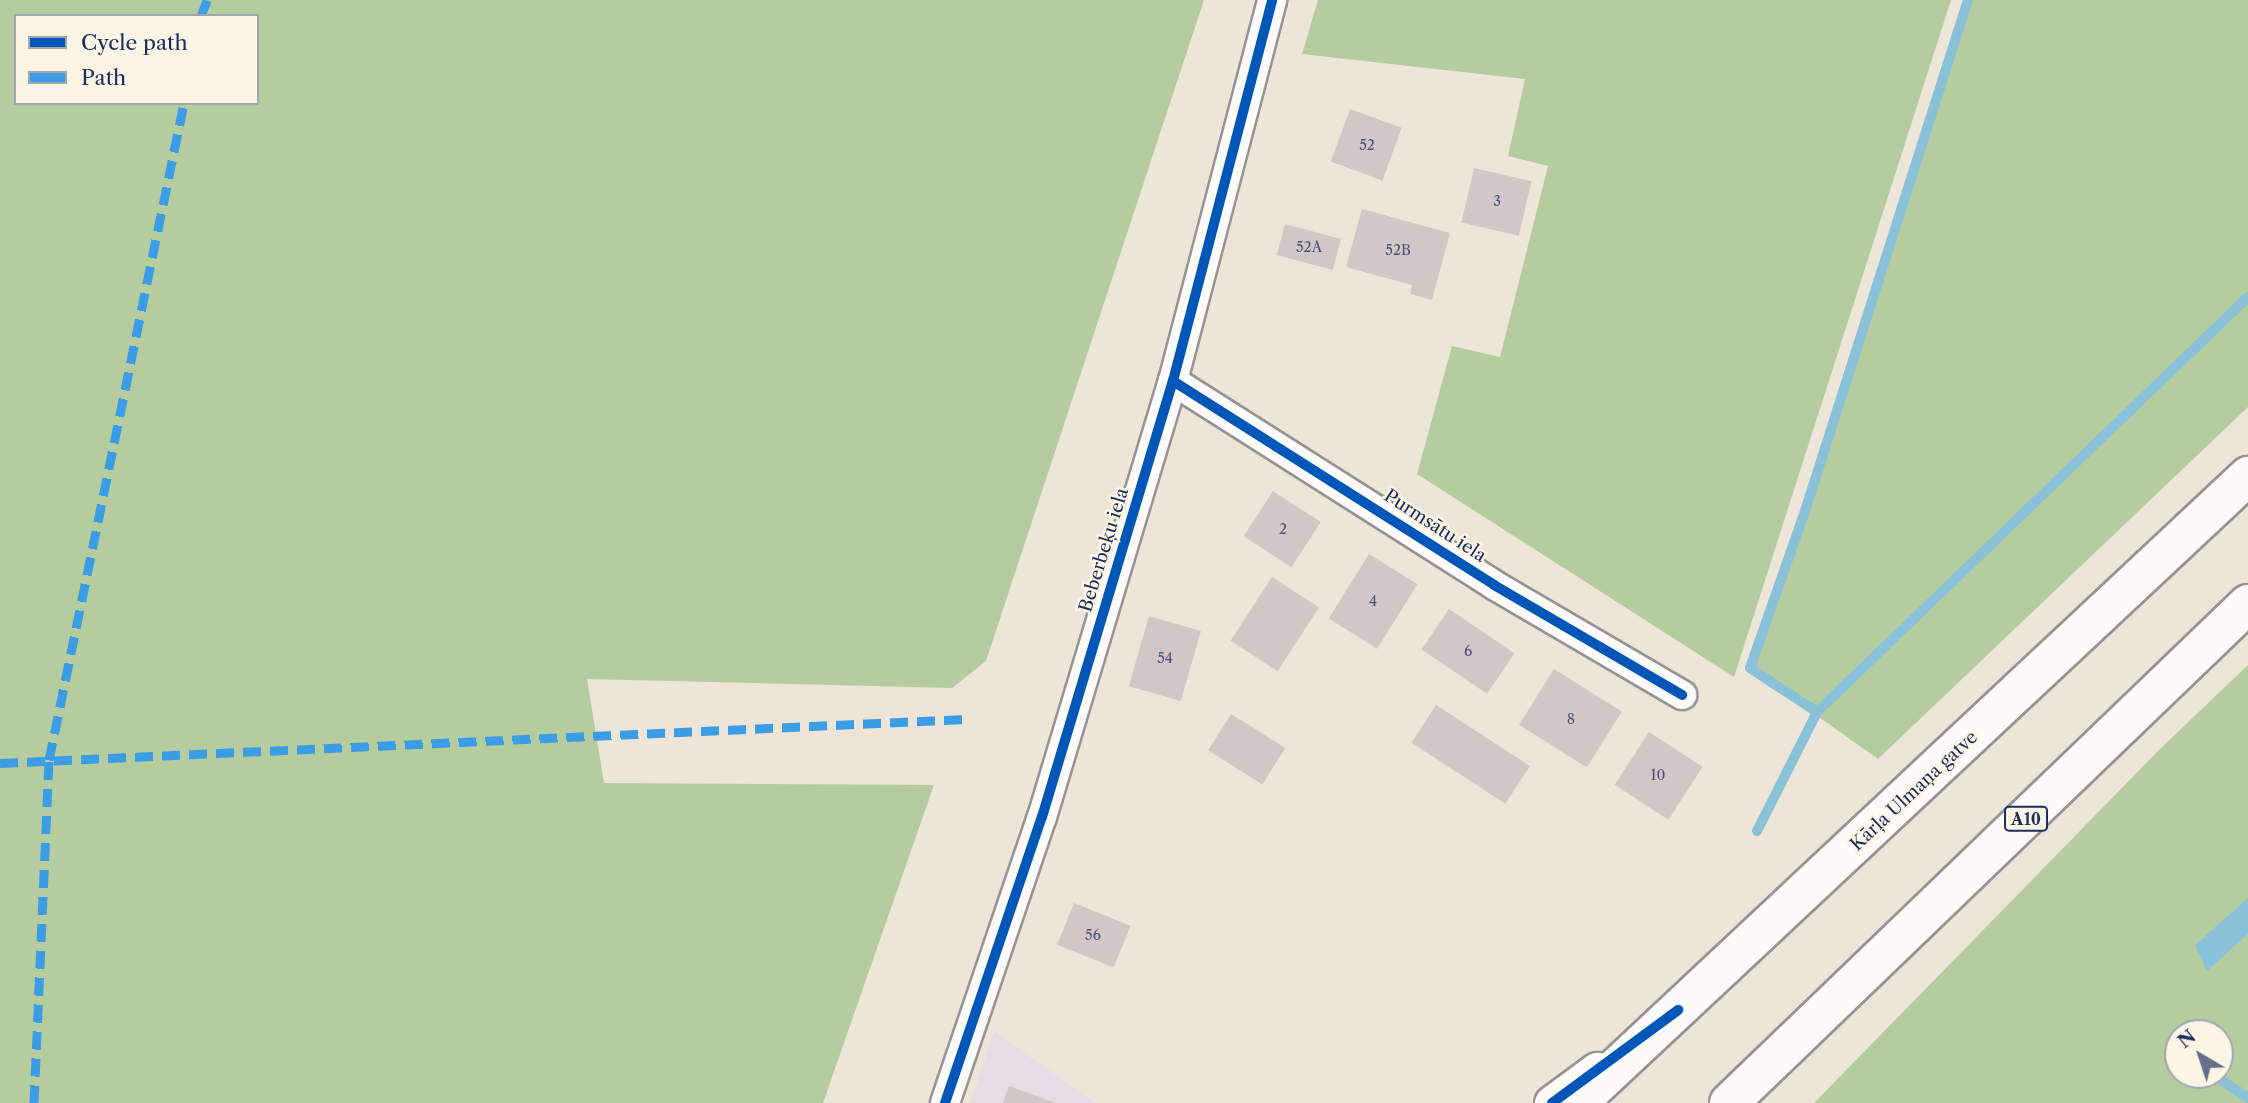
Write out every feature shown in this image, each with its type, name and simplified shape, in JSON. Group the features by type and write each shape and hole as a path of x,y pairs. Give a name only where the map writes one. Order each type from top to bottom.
{"highway":[{"name":"Kārļa Ulmaņa gatve","path":"1577,1103 2248,476"},
{"name":"A10","path":"1729,1103 1805,1034 2248,604"}],"street":[{"name":"Beberbeķu iela","path":"945,1103 1042,817 1173,381 1272,0"},
{"name":"Purmsātu iela","path":"1173,381 1494,585 1682,695"},
{"path":"1552,1103 1678,1010"},
{"path":"1740,1103 1805,1034"}],"shaded area":[{"path":"994,1031 1095,1103 970,1103"}],"green space":[{"path":"0,0 1204,0 986,661 952,688 587,679 604,783 934,785 823,1103 0,1103"},
{"path":"1318,0 1951,0 1734,677 1417,474 1452,346 1500,357 1548,166 1508,156 1525,79 1302,54"},
{"path":"1968,0 2248,0 2248,407 1878,759 1750,668 1805,511"},
{"path":"2248,665 2248,1103 1814,1103 2158,751"}],"water":[{"path":"2248,898 2248,934 2207,971 2195,945"}],"building":[{"path":"1350,109 1402,128 1383,180 1331,162"},
{"path":"1474,168 1531,181 1519,236 1461,223"},
{"path":"1362,209 1450,233 1432,300 1410,294 1412,285 1346,267"},
{"path":"1285,224 1341,239 1333,270 1277,255"},
{"path":"1273,491 1321,522 1291,567 1244,536"},
{"path":"1369,554 1417,584 1377,649 1329,618"},
{"path":"1272,577 1319,607 1278,671 1231,641"},
{"path":"1449,609 1514,653 1487,694 1422,650"},
{"path":"1149,616 1201,631 1181,701 1129,686"},
{"path":"1554,669 1622,711 1587,767 1519,725"},
{"path":"1436,705 1530,766 1505,804 1411,743"},
{"path":"1231,714 1285,748 1262,784 1208,750"},
{"path":"1649,732 1703,767 1668,820 1615,785"},
{"path":"1074,903 1131,926 1114,968 1057,945"},
{"path":"1009,1086 1055,1103 1003,1103"}],"waterway":[{"path":"1817,712 1750,668 1805,511 1968,0"},
{"path":"1757,831 1817,712 2248,297"},
{"path":"2234,1089 2248,1098"}],"marked path":[{"path":"202,14 207,0"},
{"path":"34,1103 49,760 184,105"},
{"path":"0,763 966,719"}],"cycle path":[{"path":"945,1103 1042,817 1173,381 1272,0"},
{"path":"1173,381 1494,585 1682,695"},
{"path":"1552,1103 1678,1010"}]}
